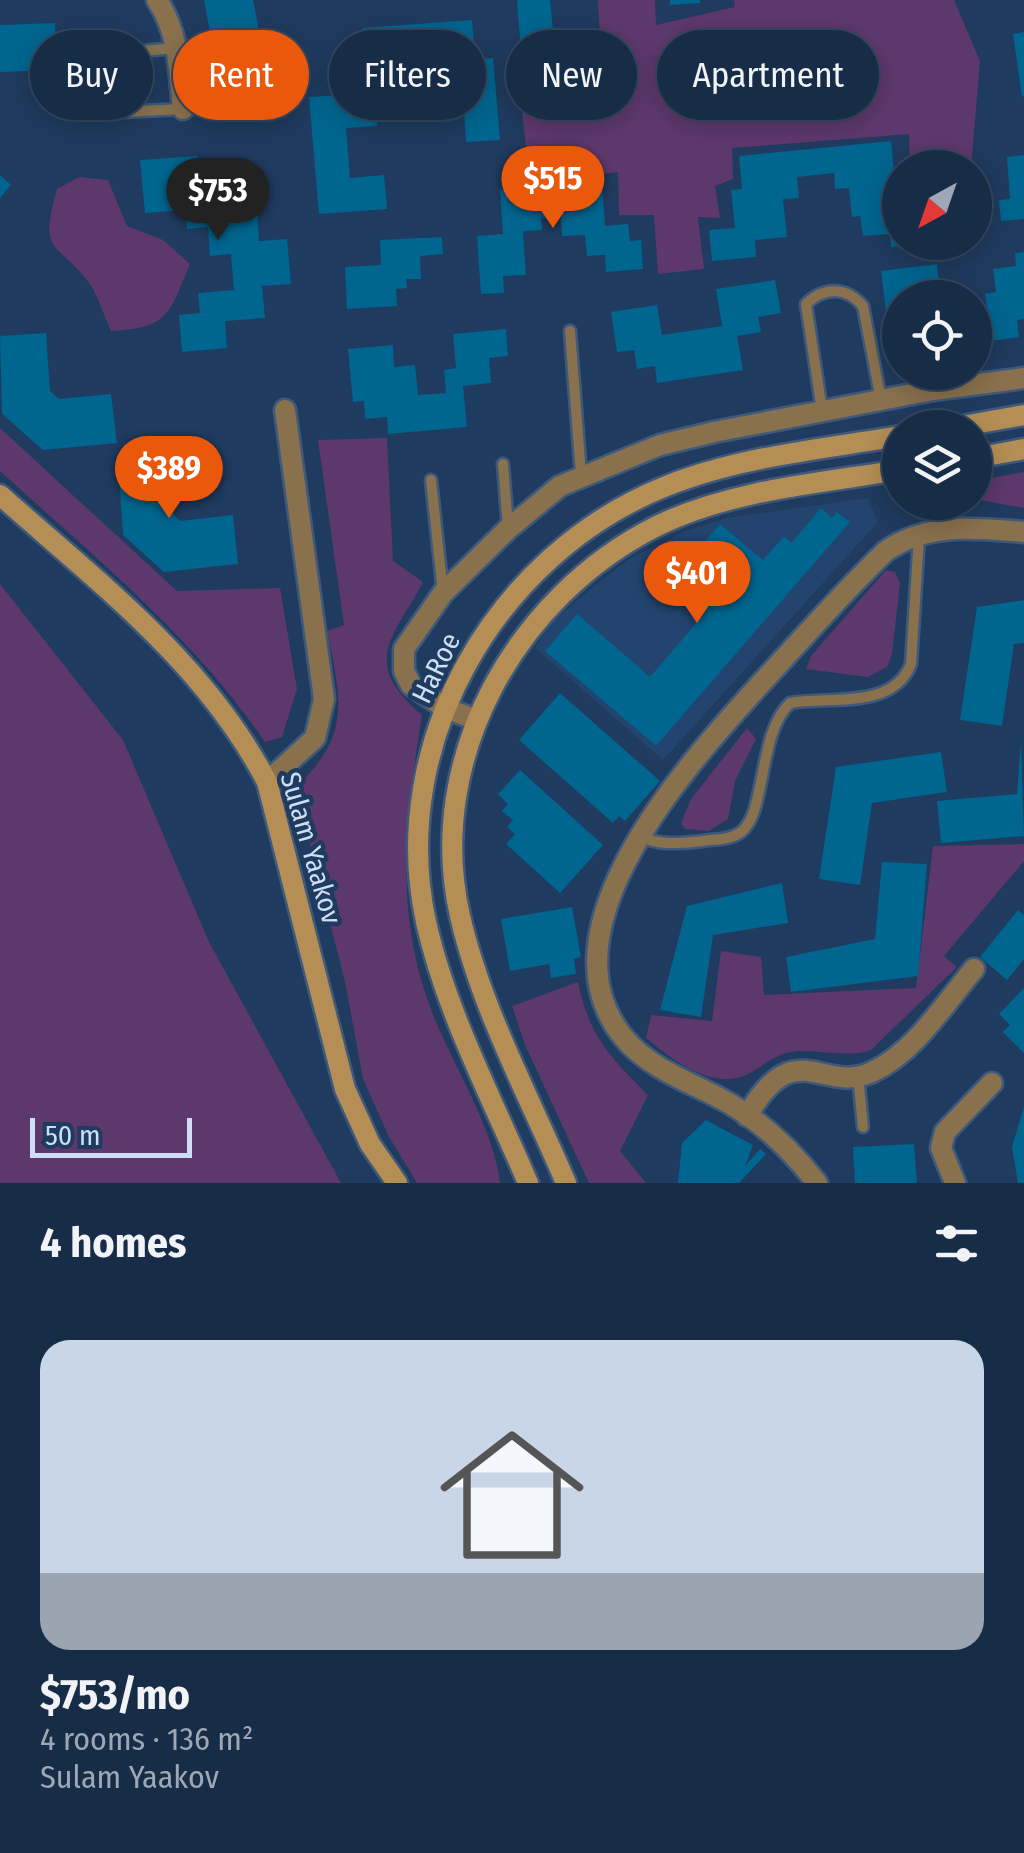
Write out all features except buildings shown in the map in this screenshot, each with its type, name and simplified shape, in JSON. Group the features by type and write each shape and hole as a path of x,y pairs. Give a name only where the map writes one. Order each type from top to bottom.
{"street":[{"path":"157,0 167,14 173,34"},
{"path":"477,720 446,708 411,685 404,671 404,650 443,594 508,529 581,475 660,445 822,410 1024,378"},
{"path":"267,782 315,738 324,698 285,410"},
{"path":"992,421 1024,415"},
{"name":"HaRoe","path":"524,1179 450,998 426,922 420,838 427,773 446,708 485,631 523,583 574,538 640,497 716,471 882,439"},
{"path":"992,455 1024,450"},
{"path":"566,1183 482,986 460,915 453,852 456,815 460,779 477,720 513,650 547,607 594,565 656,527 751,498 882,473"},
{"name":"Sulam Yaakov","path":"0,495 152,630 196,676 244,738 267,782 345,1089 370,1144 397,1183"},
{"path":"816,1183 784,1146 747,1116 638,1052 610,1016 600,994 596,966 608,907 642,836 691,759 886,551 920,532 959,528 1024,532"},
{"path":"747,1116 770,1084 786,1074 804,1069 868,1074 903,1051 974,969"},
{"path":"956,1183 940,1148 945,1132 992,1084"}],"lane":[{"path":"822,410 806,304 816,294 837,290 854,296 863,306 881,400"},
{"path":"570,332 581,475"},
{"path":"503,464 508,529"},
{"path":"430,480 443,594"},
{"path":"642,836 672,844 732,837 744,830 752,816 771,728 790,703 885,694 906,679 911,664 920,532"},
{"path":"858,1075 863,1127"}],"shaded area":[{"path":"598,0 655,0 656,25 735,7 734,0 954,0 980,61 972,150 909,150 909,134 732,148 733,179 715,186 720,218 698,217 704,269 658,274 654,215 619,215 618,172 530,183 523,120 637,120 637,30 599,30"},
{"path":"79,177 108,180 127,226 163,240 190,264 171,306 156,322 111,331 91,286 55,246 49,228 57,189"},
{"path":"0,428 177,591 280,588 297,689 282,737 265,742 237,703 174,632 0,471"},
{"path":"387,438 393,561 423,582 393,634 387,664 392,680 422,715 406,860 411,932 429,1004 480,1116 500,1183 417,1183 389,1137 363,1079 345,982 300,804 300,783 317,765 335,730 338,694 327,631 344,625 318,440"},
{"path":"1024,472 1024,508 992,502 992,478"},
{"path":"868,498 878,522 663,760 535,648 551,623 599,582 629,559 686,531 727,518"},
{"path":"886,570 895,572 900,583 887,667 868,677 806,669 811,656"},
{"path":"0,584 123,740 209,942 341,1183 0,1183"},
{"path":"747,728 756,739 735,781 728,819 709,831 685,829 681,823 691,799"},
{"path":"1024,844 1024,861 944,956 957,967 871,1050 850,1054 786,1053 744,1076 725,1079 688,1068 646,1038 651,1015 712,1021 721,951 761,957 764,995 916,988 933,846"},
{"path":"578,982 588,1017 603,1044 648,1095 620,1151 646,1183 589,1183 525,1045 512,1006"}]}
